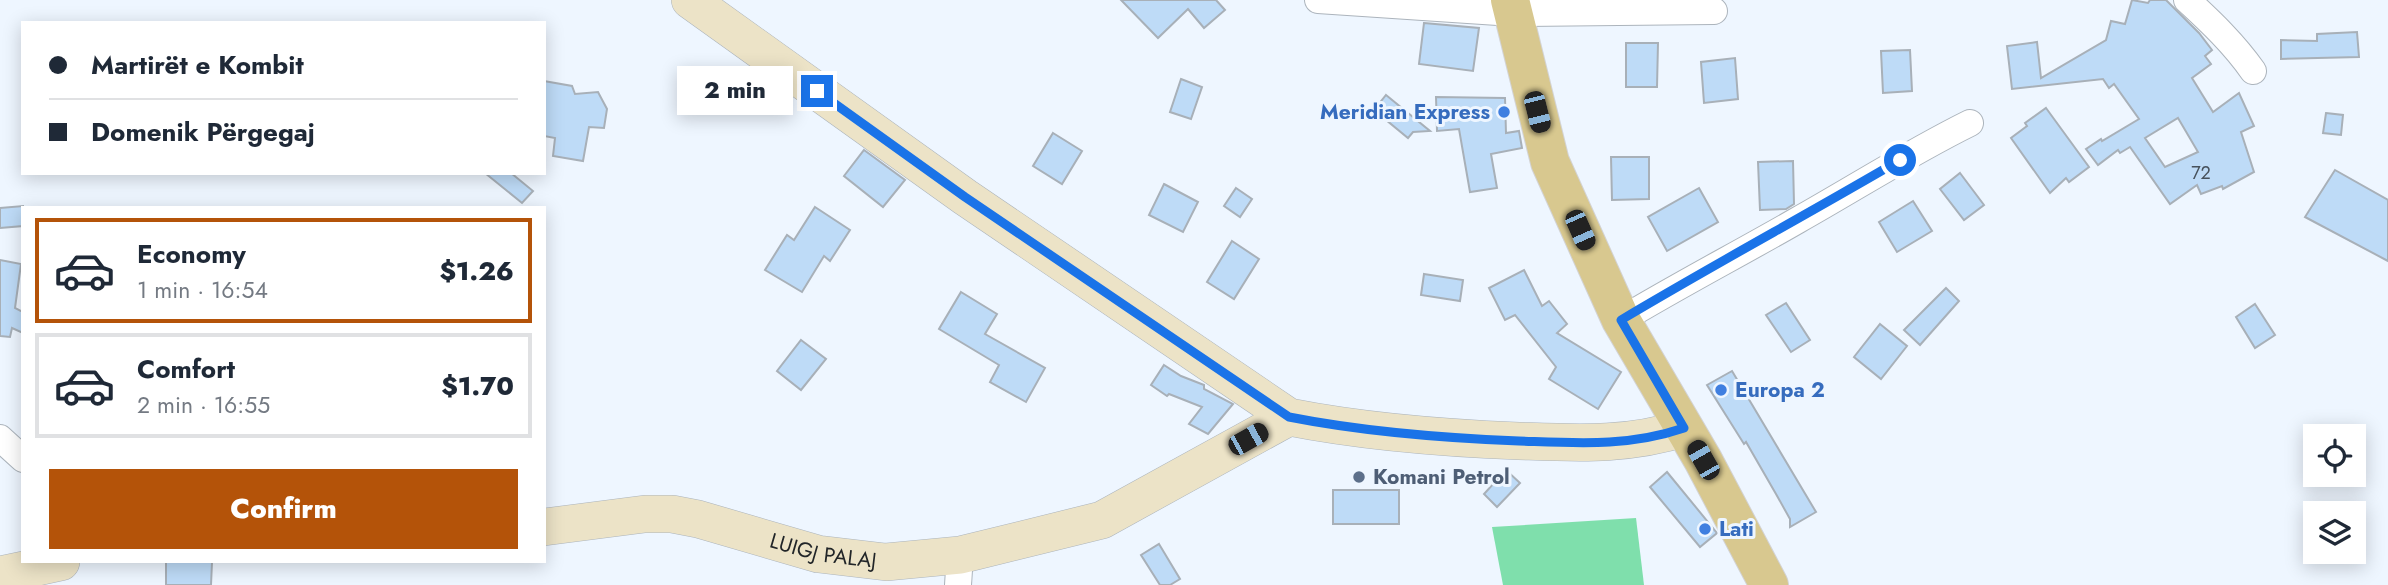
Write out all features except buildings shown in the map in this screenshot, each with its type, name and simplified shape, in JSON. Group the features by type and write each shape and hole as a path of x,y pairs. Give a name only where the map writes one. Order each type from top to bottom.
{"main road":[{"path":"691,0 965,197 1289,417 1330,425 1456,438 1604,444 1644,439 1684,428"},
{"path":"1511,6 1550,162 1621,320 1684,428 1769,585"},
{"name":"LUIGJ PALAJ","path":"546,527 645,514 672,514 818,554 959,570 1102,520 1289,417"},
{"path":"0,575 56,563"}],"street":[{"path":"1318,0 1714,11"},
{"path":"2187,0 2219,29 2253,71"},
{"path":"1621,320 1684,282 1797,221 1921,147 1970,123"},
{"path":"0,438 21,457"}],"green space":[{"path":"1636,518 1644,585 1503,585 1492,527"}],"place":[{"name":"Meridian Express","path":"1504,112"},
{"name":"Europa 2","path":"1721,390"},
{"name":"Komani Petrol","path":"1359,477"},
{"name":"Lati","path":"1705,529"}],"route":[{"path":"817,91 965,197 1289,417 1330,425 1456,438 1604,444 1664,435 1684,428 1621,320 1900,160"}]}
